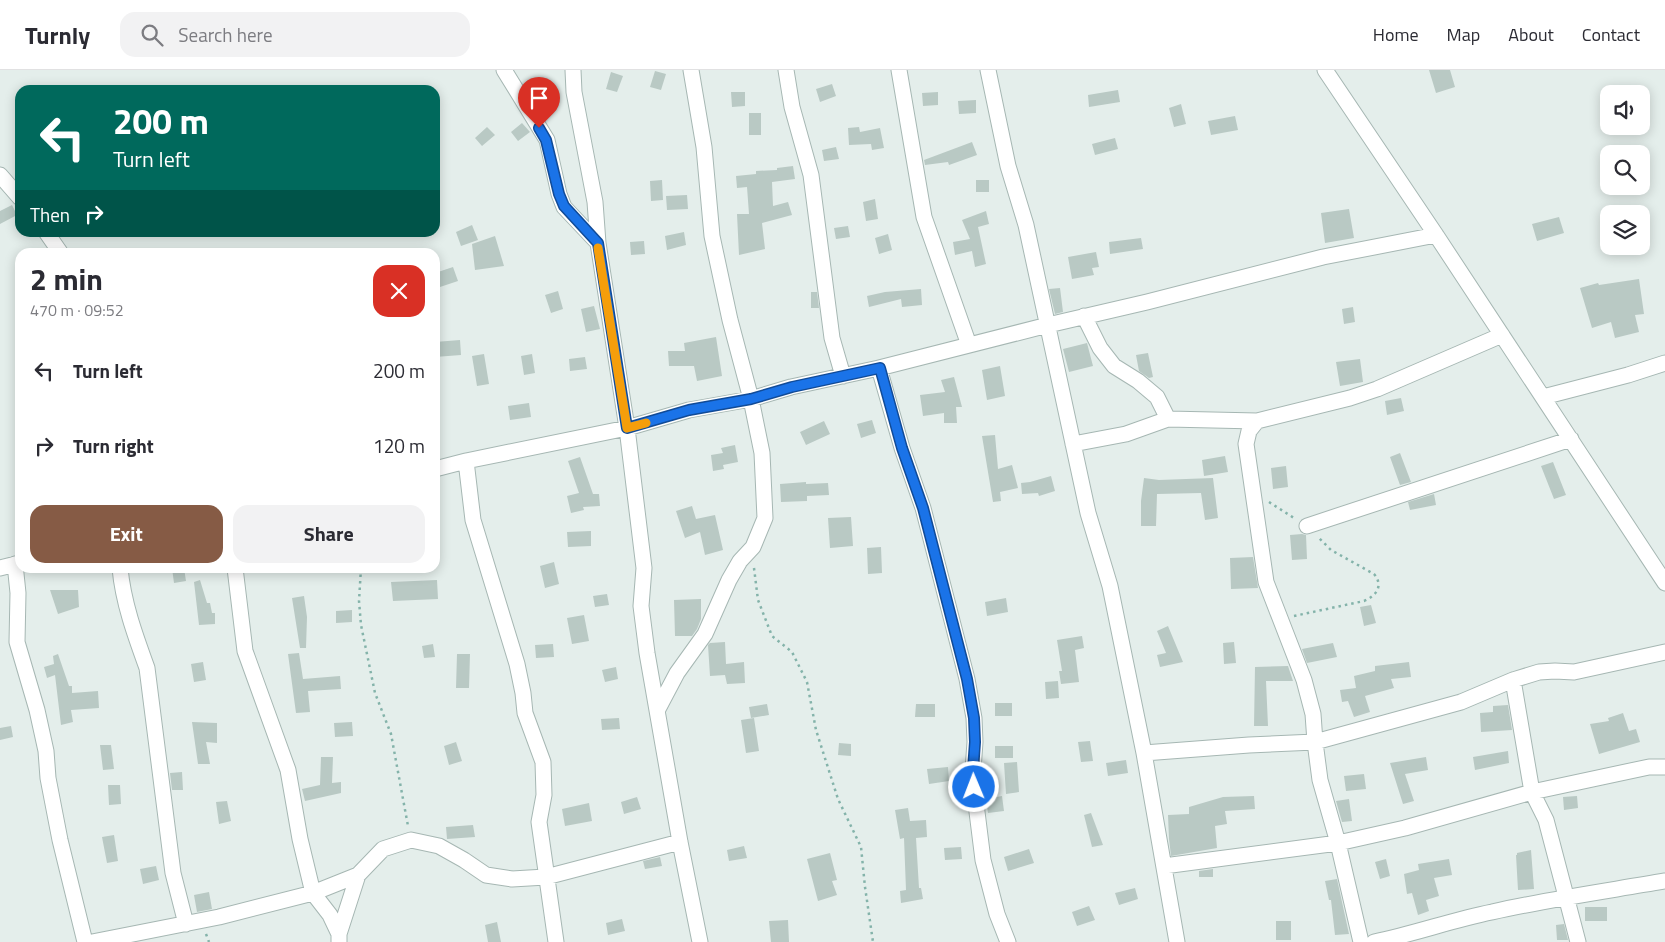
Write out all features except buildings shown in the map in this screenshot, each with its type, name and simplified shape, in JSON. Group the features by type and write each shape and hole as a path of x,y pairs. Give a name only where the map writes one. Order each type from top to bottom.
{"street":[{"path":"504,70 546,140 559,194 564,206 598,243"},
{"path":"573,70 574,92 595,202 598,243 627,428 644,568 641,606 647,653 680,842 700,942"},
{"path":"658,709 676,673 705,634 718,602 740,561 752,547 765,518 762,453 712,236 704,147 691,70"},
{"path":"786,70 792,107 811,175 832,338 843,376"},
{"path":"899,70 924,218 969,345"},
{"path":"988,70 1008,166 1026,225 1088,513 1110,586 1144,752 1177,942"},
{"path":"1325,70 1665,583"},
{"path":"0,175 15,192"},
{"path":"440,468 627,428 689,410 751,399 792,387 880,368 1048,324 1324,257 1436,235"},
{"path":"50,237 57,248"},
{"path":"1084,316 1100,348 1114,366 1138,381 1156,397 1168,419"},
{"path":"1073,444 1126,434 1168,419 1257,421 1350,398 1377,389 1502,335"},
{"path":"1543,397 1628,375 1665,363"},
{"path":"880,368 902,448 923,508 967,679 974,718 973,770 983,860 997,914 1008,942"},
{"path":"1257,421 1249,431 1246,444 1266,582 1304,680 1313,714 1320,780 1338,842 1362,942"},
{"path":"1307,526 1571,440"},
{"path":"466,461 473,520 517,664 525,714 543,762 544,795 539,822 556,942"},
{"path":"0,568 15,564"},
{"path":"18,573 17,642 39,718 60,840 85,942"},
{"path":"120,573 122,589 136,639 147,668 173,873 186,924"},
{"path":"236,573 245,651 288,770 300,839 313,893 330,915 339,938"},
{"path":"1144,752 1315,742 1461,702 1513,680 1539,672 1574,672 1665,652"},
{"path":"1513,680 1532,792 1546,820 1578,942"},
{"path":"1164,866 1338,842 1405,828 1532,792 1649,767 1665,767"},
{"path":"339,938 358,876 383,849 411,840 439,846 486,875 512,879 546,877 680,842"},
{"path":"92,942 186,924 313,893 358,876"},
{"path":"1374,942 1491,912 1665,881"}],"path":[{"path":"1252,492 1307,526 1331,550 1374,574 1379,585 1373,597 1281,619"},
{"path":"752,547 758,600 772,636 792,652 808,682 816,730 838,799 861,847 873,942"},
{"path":"361,573 360,625 376,693 391,734 411,840"}],"slow traffic":[{"path":"598,248 627,428 646,423"}],"route":[{"path":"539,128 546,140 559,194 564,206 598,243 627,428 689,410 751,399 792,387 880,368 902,448 923,508 967,679 974,718 974,787"}]}
